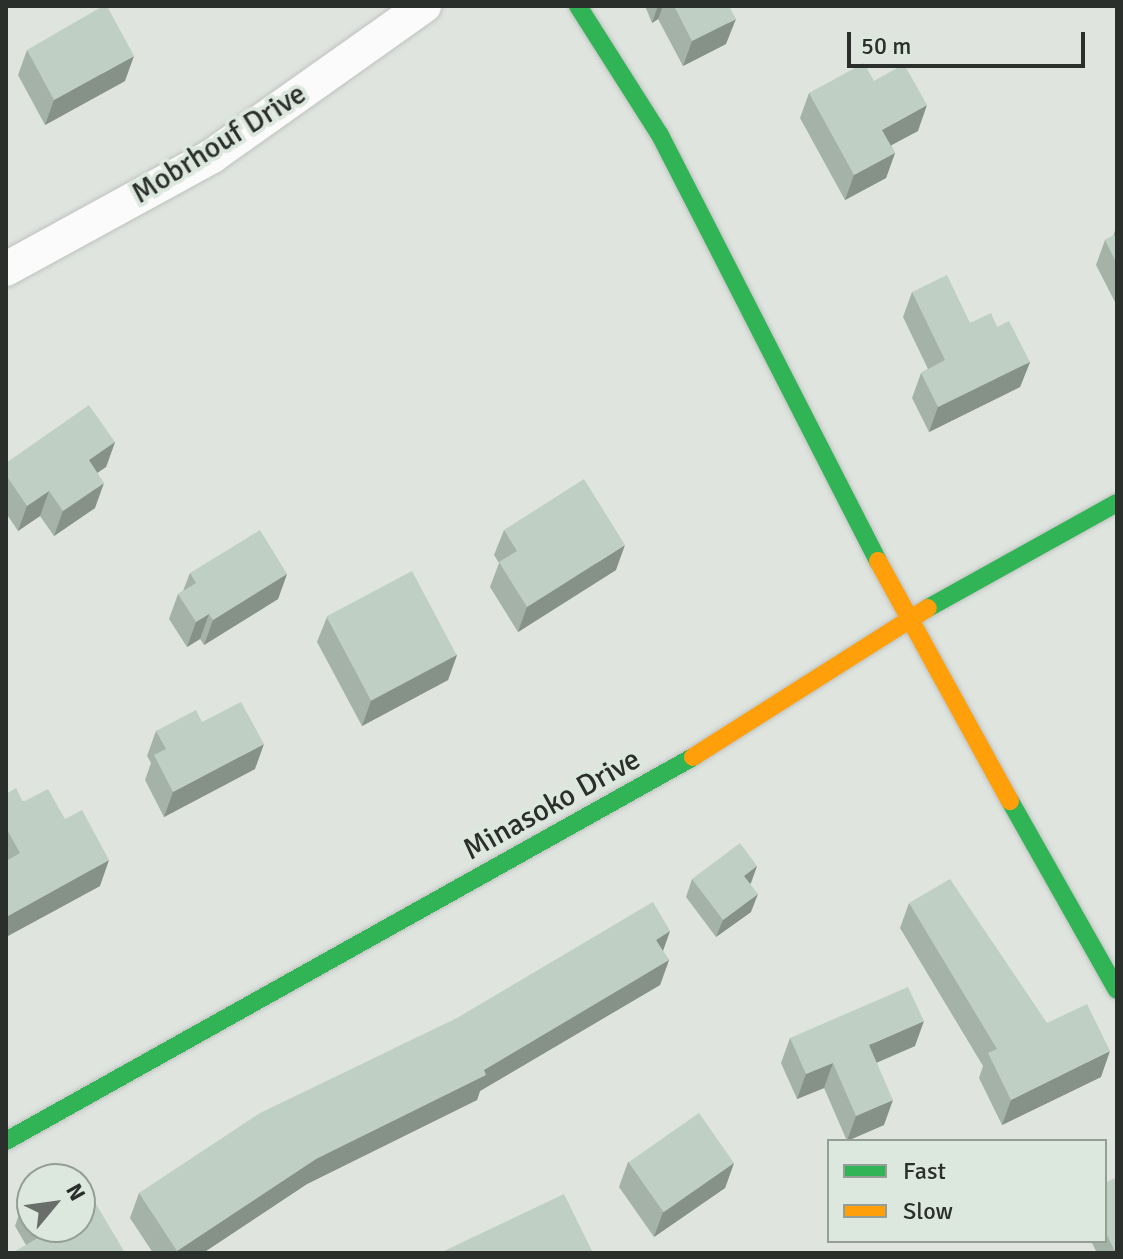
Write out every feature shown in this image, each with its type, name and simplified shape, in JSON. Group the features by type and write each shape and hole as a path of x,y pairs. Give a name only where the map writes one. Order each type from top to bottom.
{"street":[{"name":"Mobrhouf Drive","path":"6,269 212,156 424,6"},
{"path":"578,6 660,135 908,619 1117,990"},
{"name":"Minasoko Drive","path":"6,1141 682,764 908,619 1117,503"}],"building":[{"path":"107,6 134,56 54,100 27,50"},
{"path":"674,6 729,6 736,19 692,41"},
{"path":"864,63 874,81 904,64 927,105 882,130 895,153 854,175 809,93"},
{"path":"1117,234 1117,264 1105,240"},
{"path":"947,275 970,323 991,313 997,327 1009,321 1030,362 938,407 921,373 945,360 912,292"},
{"path":"89,405 115,442 89,460 104,483 63,511 49,491 27,506 6,475 6,463"},
{"path":"584,479 625,545 527,607 499,562 517,551 504,530"},
{"path":"260,530 287,574 213,620 209,614 196,622 178,594 196,583 190,573"},
{"path":"412,571 457,655 371,700 326,617"},
{"path":"241,702 264,744 173,792 154,755 166,749 156,731 196,710 202,722"},
{"path":"16,788 23,802 48,789 65,819 82,810 109,860 8,916 6,861 20,853 6,828 6,794"},
{"path":"740,843 757,866 744,876 758,894 723,920 692,879"},
{"path":"950,879 1047,1023 1087,1004 1110,1051 1011,1100 988,1053 997,1049 909,903"},
{"path":"653,902 670,931 656,940 669,960 484,1070 486,1075 316,1159 177,1251 139,1193 260,1113 457,1018"},
{"path":"908,987 924,1021 869,1045 893,1100 856,1116 833,1063 806,1074 790,1038"},
{"path":"699,1113 734,1163 664,1212 629,1162"},
{"path":"1117,1177 1117,1253 1107,1236 1107,1182"},
{"path":"564,1194 593,1253 444,1251"},
{"path":"96,1204 125,1253 12,1253 29,1243 96,1243"}],"traffic: fast":[{"path":"578,6 660,135 878,561"},
{"path":"928,608 1117,503"},
{"path":"6,1141 693,757"},
{"path":"1010,801 1117,990"}],"traffic: slow":[{"path":"878,561 1010,801"},
{"path":"693,757 928,608"}]}
